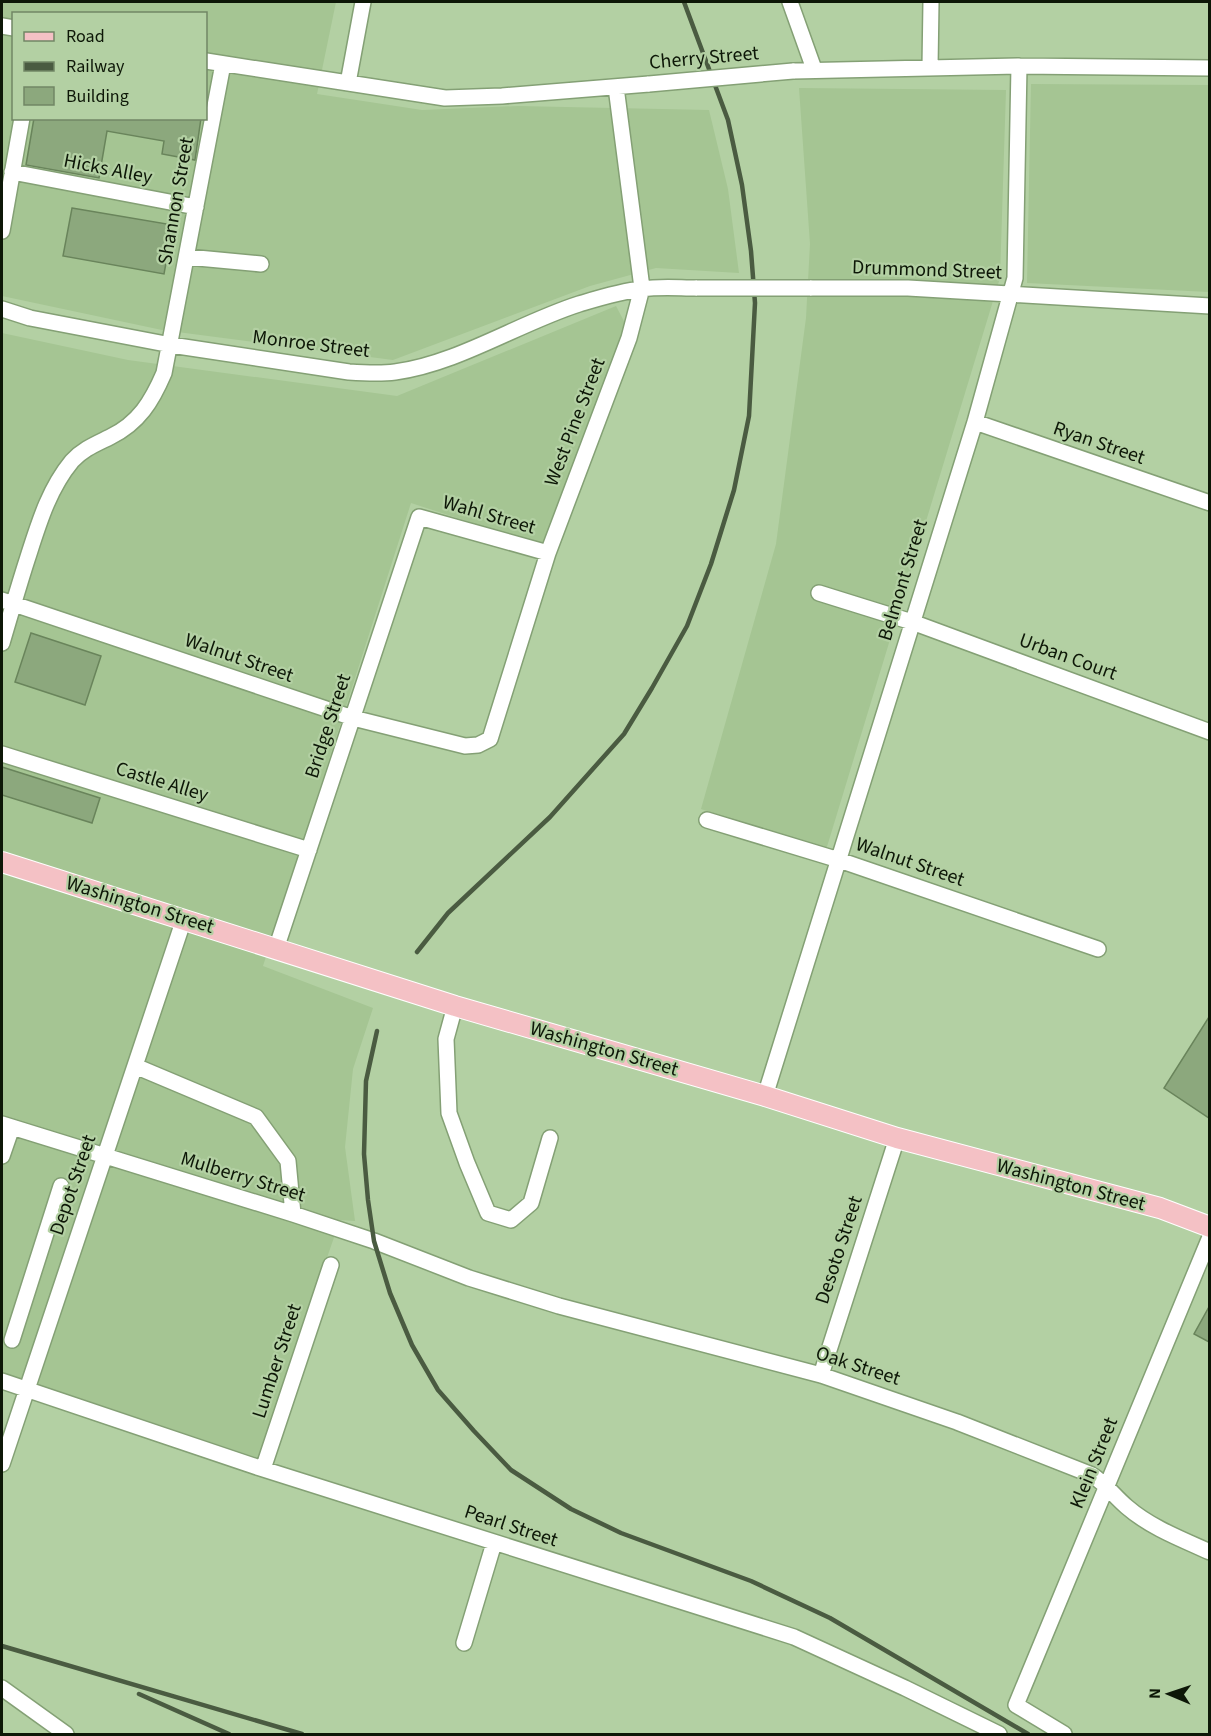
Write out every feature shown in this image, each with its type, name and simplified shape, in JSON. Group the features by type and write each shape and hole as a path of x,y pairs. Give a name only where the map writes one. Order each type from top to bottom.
{"main road":[{"name":"Washington Street","path":"2,862 455,1006 765,1096 897,1138 1160,1208 1209,1227"}],"street":[{"path":"348,83 363,2"},
{"path":"790,2 814,69"},
{"path":"930,67 931,2"},
{"name":"Cherry Street","path":"207,61 445,98 502,96 814,69 1019,66 1209,68"},
{"name":"Shannon Street","path":"2,643 7,602 41,518 63,473 90,445 111,437 142,414 155,395 164,373 223,64"},
{"name":"Belmont Street","path":"765,1096 975,422 1015,278 1019,66"},
{"name":"West Pine Street","path":"465,746 478,745 490,739 548,553 629,338 642,288 616,87"},
{"path":"2,231 22,120"},
{"name":"Hicks Alley","path":"12,172 196,207"},
{"path":"187,257 261,264"},
{"name":"Drummond Street","path":"642,288 909,288 1209,306"},
{"name":"Monroe Street","path":"2,309 30,318 171,345 349,372 395,372 454,355 544,316 579,304 642,288"},
{"name":"Ryan Street","path":"975,422 1209,503"},
{"name":"Wahl Street","path":"419,517 548,553"},
{"name":"Bridge Street","path":"276,948 419,517"},
{"name":"Urban Court","path":"819,592 912,622 1209,732"},
{"name":"Walnut Street","path":"7,602 353,718 465,746"},
{"name":"Castle Alley","path":"2,754 309,850"},
{"name":"Walnut Street","path":"707,820 839,860 1098,949"},
{"name":"Depot Street","path":"2,1464 184,919"},
{"path":"455,1006 446,1039 449,1113 488,1213 511,1220 531,1203 550,1138"},
{"path":"135,1066 256,1117 288,1161 293,1214"},
{"path":"2,1156 7,1125"},
{"name":"Mulberry Street","path":"7,1125 293,1214 374,1241 469,1278"},
{"name":"Desoto Street","path":"821,1375 897,1138"},
{"path":"12,1340 60,1186"},
{"name":"Klein Street","path":"1064,1734 1016,1705 1209,1237"},
{"name":"Lumber Street","path":"263,1469 331,1265"},
{"name":"Oak Street","path":"469,1278 559,1306 821,1375 957,1422 1092,1474 1107,1485 1127,1507 1168,1533 1209,1552"},
{"name":"Pearl Street","path":"2,1381 263,1469 794,1637 999,1734"},
{"path":"464,1643 494,1543"},
{"path":"2,1688 66,1734"}],"shaded area":[{"path":"2,2 336,2 317,94 422,110 518,106 709,110 728,189 739,273 656,268 590,286 393,360 162,330 2,296"},
{"path":"1031,84 1209,85 1209,292 1027,283"},
{"path":"799,88 1006,90 1000,278 826,850 701,809 776,544 806,318 810,244"},
{"path":"616,306 627,327 544,546 411,503 263,966 373,1008 353,1069 345,1147 355,1221 340,1220 258,1458 2,1372 2,333 128,360 397,396"}],"building":[{"path":"34,120 201,120 195,160 162,154 164,141 107,131 99,178 26,165"},
{"path":"72,208 173,225 164,274 63,256"},
{"path":"31,633 101,656 85,705 15,682"},
{"path":"2,767 100,798 92,823 2,795"},
{"path":"1209,1017 1209,1118 1164,1088"},
{"path":"1209,1307 1209,1342 1194,1334"}],"railway":[{"path":"417,952 448,913 550,817 624,734 687,626 711,564 734,490 749,416 755,303 751,251 742,185 728,120 684,2"},
{"path":"377,1031 366,1081 364,1154 374,1241 390,1293 412,1345 438,1390 474,1431 511,1470 571,1509 621,1533 751,1581 830,1618 1028,1734"},
{"path":"2,1646 302,1734"},
{"path":"139,1694 229,1734"}]}
